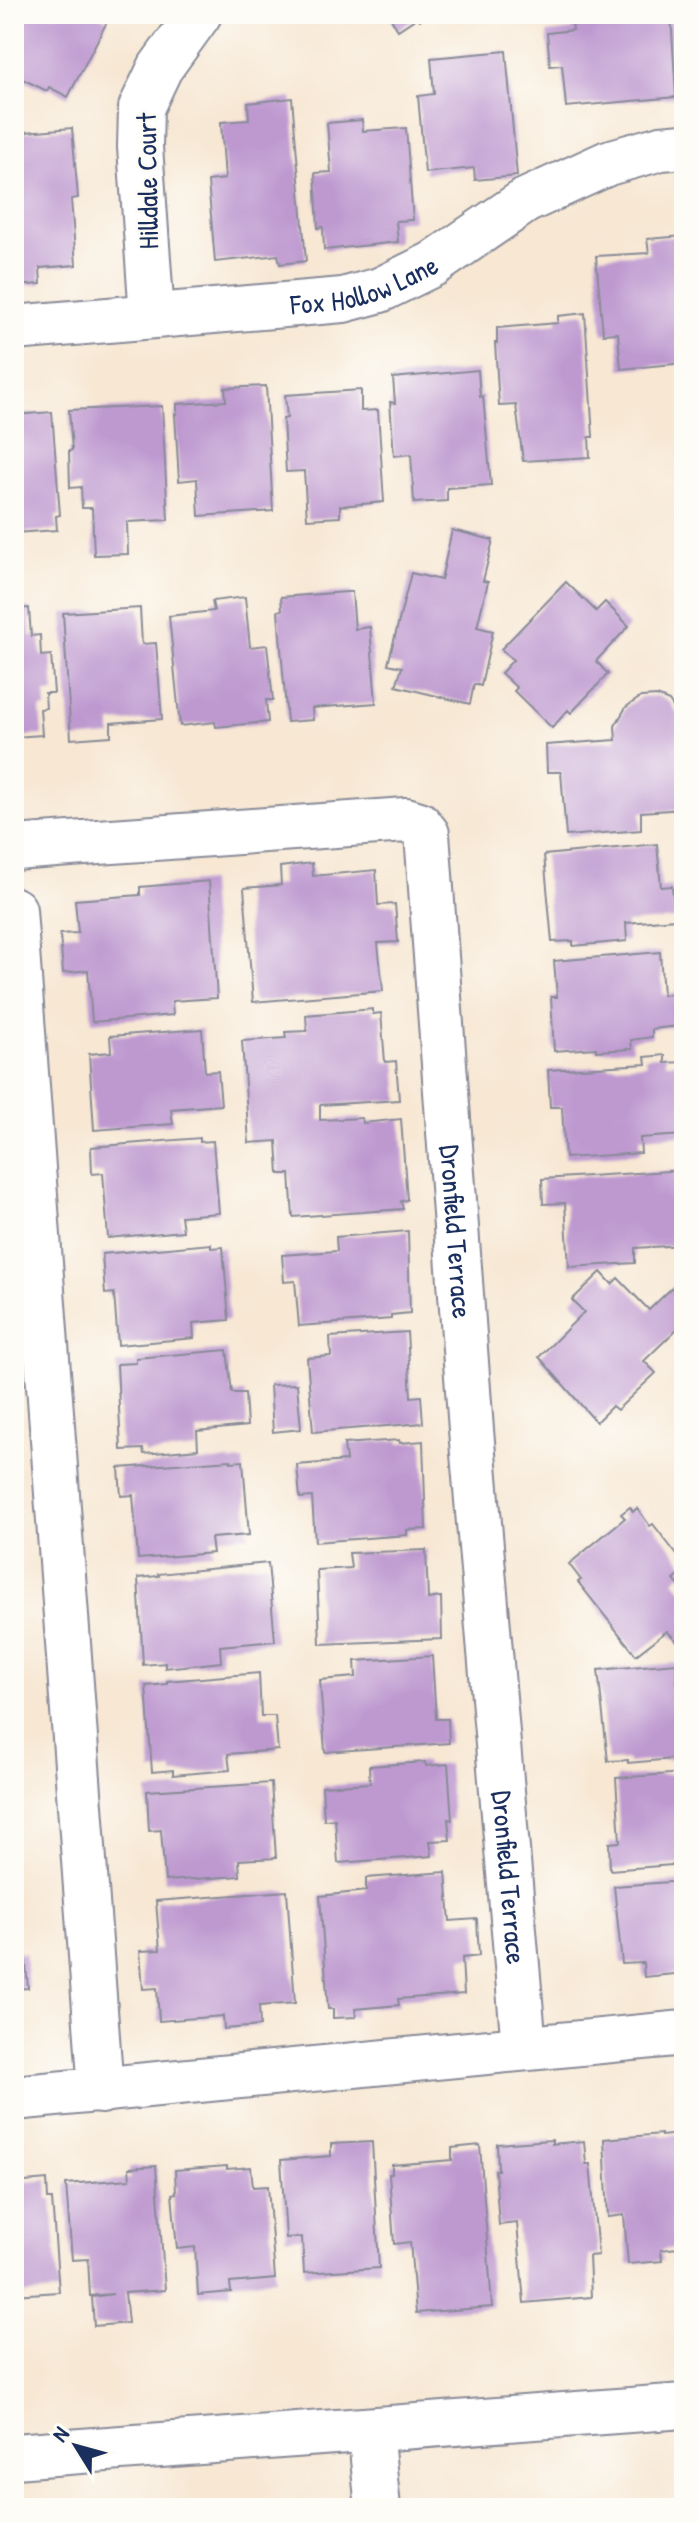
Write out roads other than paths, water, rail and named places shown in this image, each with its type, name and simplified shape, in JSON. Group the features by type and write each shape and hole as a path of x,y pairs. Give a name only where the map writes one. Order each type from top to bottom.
{"street":[{"name":"Hilldale Court","path":"152,316 140,147 141,108 160,68 199,14"},
{"name":"Fox Hollow Lane","path":"14,328 343,300 380,290 433,264 525,201 608,163 661,148 684,146"},
{"name":"Dronfield Terrace","path":"14,848 394,820 413,821 427,834 472,1446 524,2047"},
{"path":"14,910 101,2091"},
{"path":"14,2098 684,2033"},
{"path":"14,2456 684,2406"},
{"path":"370,2430 378,2508"}]}
